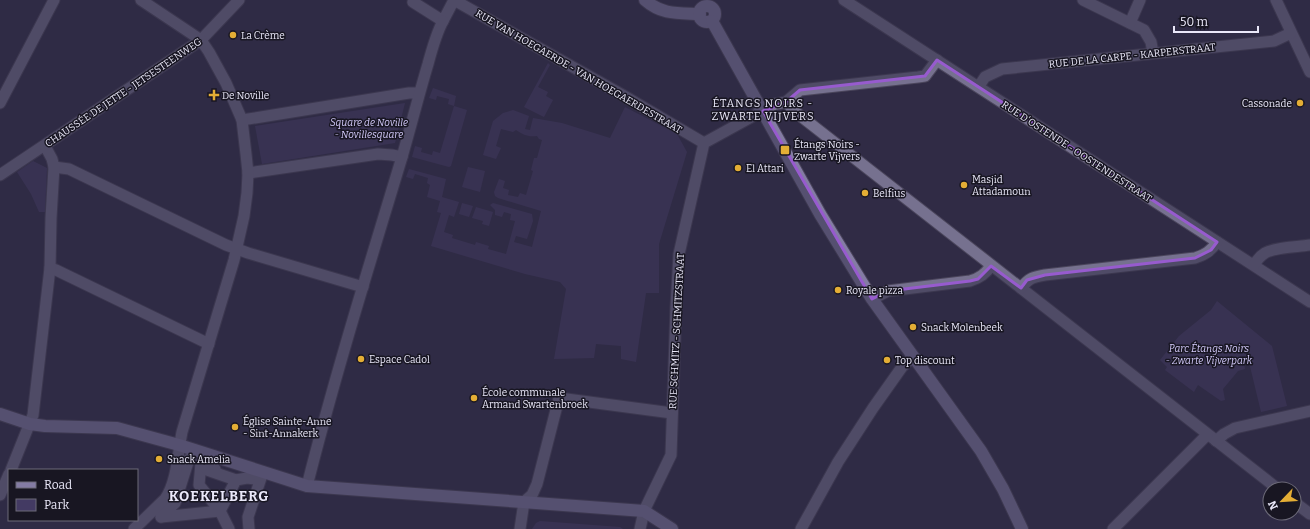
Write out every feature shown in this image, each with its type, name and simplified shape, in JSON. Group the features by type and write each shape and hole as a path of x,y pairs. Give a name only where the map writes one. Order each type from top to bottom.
{"street":[{"path":"0,103 54,0"},
{"path":"136,528 169,494 177,466 182,432 237,249 244,216 248,172 242,120 226,83 209,52 201,40 141,0"},
{"name":"CHAUSSÉE DE JETTE - JETSESTEENWEG","path":"0,175 201,40 240,0"},
{"path":"414,0 413,2 443,21"},
{"path":"307,486 419,93 438,31 454,0"},
{"name":"RUE VAN HOEGAERDE - VAN HOEGAERDESTRAAT","path":"454,0 704,143"},
{"path":"645,0 652,6 662,11 700,14"},
{"name":"RUE D'OSTENDE - OOSTENDESTRAAT","path":"844,0 979,86 1310,302"},
{"path":"1082,0 1144,30 1151,42 1153,53"},
{"path":"1130,23 1140,0"},
{"path":"1276,0 1310,72"},
{"path":"710,3 715,13 712,21 704,21 701,19 700,14 700,10 710,3"},
{"path":"712,21 719,31 820,214 872,300 981,451 1003,490 1022,529"},
{"name":"RUE DE LA CARPE - KARPERSTRAAT","path":"979,86 985,77 1002,69 1274,41 1291,33"},
{"path":"704,143 775,104 786,102 800,90 925,76 937,60"},
{"path":"242,120 409,93 419,93"},
{"path":"786,102 798,114 1268,481"},
{"name":"RUE SCHMITZ - SCHMITZSTRAAT","path":"640,529 644,511 671,455 679,254 704,143"},
{"path":"11,469 33,416 50,268 54,167 52,159 45,146"},
{"path":"248,172 378,154 402,157"},
{"path":"54,167 69,169 237,249 363,287"},
{"path":"1021,288 1027,280 1045,275 1195,258 1204,255 1211,250 1217,242"},
{"path":"1254,265 1266,252 1282,248 1310,245"},
{"path":"872,300 888,291 970,281 982,276 992,266"},
{"path":"50,268 209,344"},
{"path":"801,529 838,462 873,408 902,367 913,358"},
{"path":"520,529 524,502 532,496 559,398 672,413"},
{"path":"1113,529 1212,438 1235,428 1310,411"},
{"path":"0,414 30,424 45,426 117,428 179,445 259,476 307,486 644,511 672,529"},
{"path":"216,468 188,458 175,503 161,517 220,511"},
{"path":"201,463 206,469 236,480 259,476"},
{"path":"201,463 199,485 220,511 229,529"},
{"path":"0,496 8,476"},
{"path":"248,529 248,517 259,476"},
{"path":"220,511 236,480"}],"highlighted area":[{"path":"937,60 1217,242 1211,250 1195,258 1045,275 1027,280 1021,288 991,266 978,279 888,291 872,299 763,111 786,102 800,90 925,76"}],"green space":[{"path":"548,63 550,65 538,87 548,92 546,96 553,100 544,117 524,107"},
{"path":"433,88 456,96 454,106 448,104 449,99 437,96 436,100 429,98"},
{"name":"Square de Noville - Novillesquare","path":"405,103 395,143 262,164 255,126"},
{"path":"454,106 467,110 451,166 449,167 412,157 415,146 422,148 421,152 432,155 433,151 440,153"},
{"path":"625,107 677,134 687,152 659,244 659,293 646,293 636,362 621,359 621,346 596,344 594,358 554,359 566,289 560,282 525,274 431,246 441,213 437,212 440,201 427,197 430,185 427,183 428,178 415,174 413,179 406,177 409,169 446,179 442,197 459,202 454,217 449,215 444,232 453,235 452,238 475,245 476,242 489,246 488,249 506,254 515,221 510,220 511,214 504,212 502,217 495,215 495,210 490,205 493,203 532,214 533,221 527,239 516,236 514,242 532,247 541,211 498,198 495,196 494,192 499,179 505,181 503,188 509,190 508,195 518,197 520,193 526,195 533,171 531,170 534,158 537,158 542,140 537,136 526,135 516,130 513,132 501,129 496,146 501,148 496,159 483,155 493,121 503,113 513,110 529,116 525,129 530,130 533,118 562,123 610,138"},
{"path":"33,161 47,168 45,212 39,212 31,194 17,172"},
{"path":"468,167 485,171 480,192 462,187"},
{"path":"462,203 473,206 469,217 459,214"},
{"path":"476,207 493,212 489,226 482,224 483,221 472,218"},
{"name":"Parc Étangs Noirs - Zwarte Vijverpark","path":"1217,301 1272,346 1287,406 1261,412 1248,358 1244,363 1245,369 1238,371 1223,389 1225,400 1221,401 1198,385 1194,392 1165,370 1167,367 1160,360 1179,336 1211,310"},
{"path":"540,521 620,527 623,529 532,529 536,523"}],"place":[{"name":"La Crème","path":"233,35"},
{"name":"De Noville","path":"214,95"},
{"name":"Cassonade","path":"1300,103"},
{"name":"Étangs Noirs - Zwarte Vijvers","path":"785,150"},
{"name":"El Attari","path":"738,168"},
{"name":"Masjid Attadamoun","path":"964,185"},
{"name":"Belfius","path":"865,193"},
{"name":"Royale pizza","path":"838,290"},
{"name":"Snack Molenbeek","path":"913,327"},
{"name":"Espace Cadol","path":"361,359"},
{"name":"Top discount","path":"887,360"},
{"name":"École communale Armand Swartenbroek","path":"474,398"},
{"name":"Église Sainte-Anne - Sint-Annakerk","path":"235,427"},
{"name":"Snack Amelia","path":"159,459"}],"district":[{"name":"ÉTANGS NOIRS - ZWARTE VIJVERS","path":"763,109"},
{"name":"KOEKELBERG","path":"219,496"}]}
